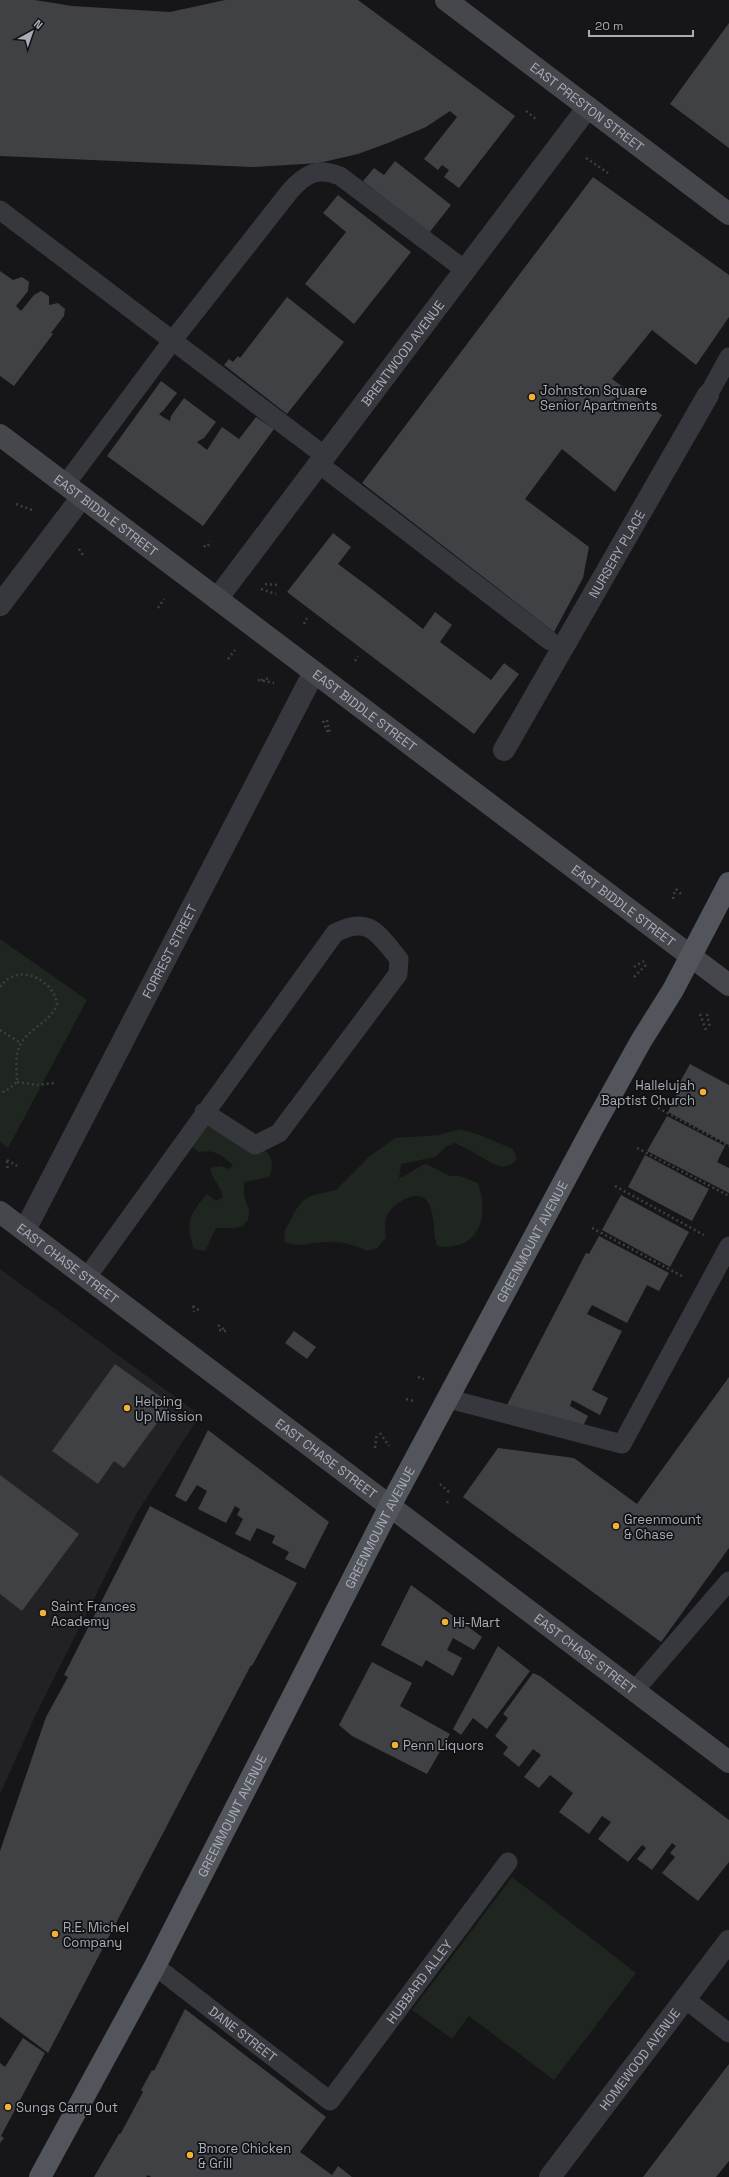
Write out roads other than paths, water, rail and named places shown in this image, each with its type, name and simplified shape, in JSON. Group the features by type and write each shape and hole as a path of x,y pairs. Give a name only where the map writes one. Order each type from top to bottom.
{"main road":[{"name":"EAST PRESTON STREET","path":"446,0 729,214"},
{"name":"EAST BIDDLE STREET","path":"0,435 729,985"},
{"name":"GREENMOUNT AVENUE","path":"40,2177 155,1966 390,1506 449,1399 591,1131 641,1041 673,990 729,883"},
{"name":"EAST CHASE STREET","path":"0,1212 729,1762"}],"street":[{"name":"BRENTWOOD AVENUE","path":"217,599 588,107"},
{"name":"NURSERY PLACE","path":"504,750 708,395"},
{"path":"0,605 74,491"},
{"name":"FORREST STREET","path":"25,1230 314,672"},
{"name":"HOMEWOOD AVENUE","path":"550,2177 729,1941"}],"lane":[{"path":"74,491 173,340 290,191 307,175 318,172 329,172 340,176 465,270"},
{"path":"0,210 173,340 550,641"},
{"name":"NURSERY PLACE","path":"708,395 729,357"},
{"path":"87,1277 113,1244 204,1112 335,932 351,925 373,929 399,959 398,974 279,1133 255,1145 204,1112"},
{"path":"449,1399 622,1444 728,1247"},
{"path":"634,1691 729,1581"},
{"name":"HUBBARD ALLEY","path":"330,2101 508,1862"},
{"name":"DANE STREET","path":"155,1966 330,2101"},
{"path":"685,1999 729,2033"}],"place":[{"name":"Johnston Square Senior Apartments","path":"532,397"},
{"name":"Hallelujah Baptist Church","path":"703,1092"},
{"name":"Helping Up Mission","path":"127,1408"},
{"name":"Greenmount & Chase","path":"616,1526"},
{"name":"Saint Frances Academy","path":"43,1613"},
{"name":"Hi-Mart","path":"445,1622"},
{"name":"Penn Liquors","path":"395,1745"},
{"name":"R.E. Michel Company","path":"55,1934"},
{"name":"Sungs Carry Out","path":"8,2107"},
{"name":"Bmore Chicken & Grill","path":"190,2155"}]}
